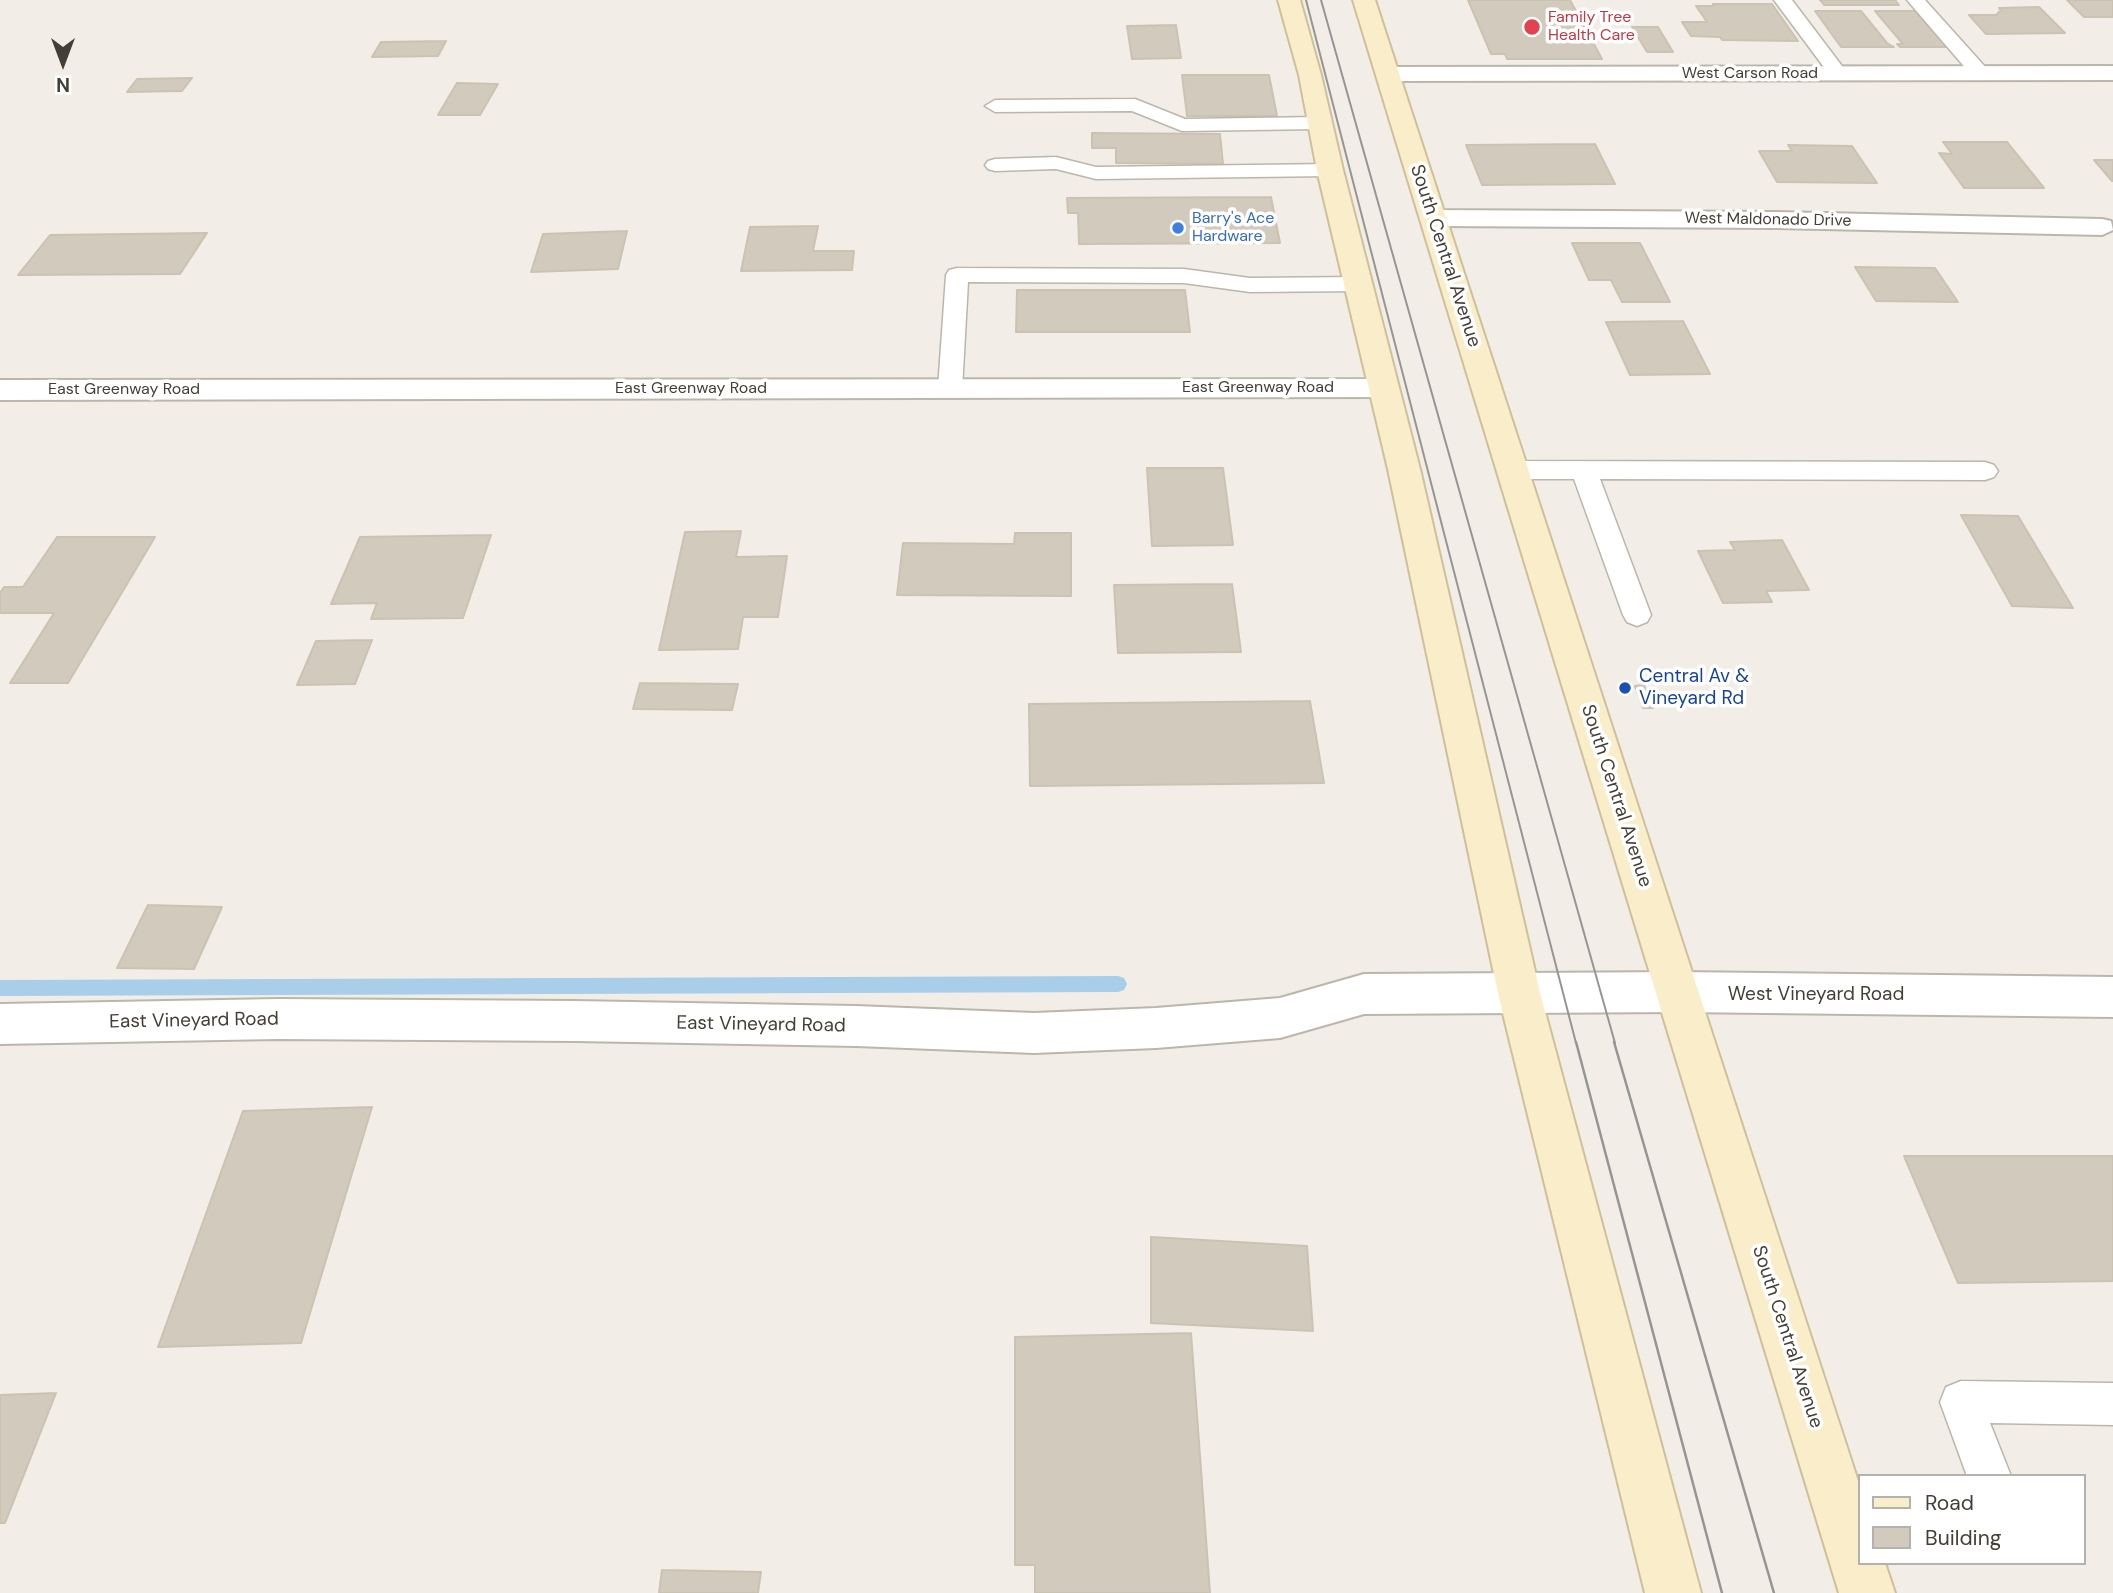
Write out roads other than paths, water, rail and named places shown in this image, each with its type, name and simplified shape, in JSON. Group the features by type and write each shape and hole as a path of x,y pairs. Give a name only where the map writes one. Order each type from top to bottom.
{"main road":[{"path":"1289,0 1310,75 1382,388 1404,469 1519,993 1674,1593"},
{"name":"South Central Avenue","path":"1364,0 1679,992 1855,1535"},
{"name":"South Central Avenue","path":"1861,1565 1867,1593"}],"street":[{"name":"West Carson Road","path":"1387,74 2113,74"},
{"name":"West Maldonado Drive","path":"1433,218 1789,220 2102,227"},
{"name":"East Greenway Road","path":"0,390 1382,388"},
{"name":"West Vineyard Road","path":"1519,993 2113,997"},
{"name":"East Vineyard Road","path":"0,1024 278,1020 561,1021 856,1026 1034,1033 1156,1028 1280,1018 1364,994 1519,993"}],"lane":[{"path":"1783,0 1839,74"},
{"path":"1916,0 1981,74"},
{"path":"995,106 1135,105 1182,125 1320,124"},
{"path":"995,164 1056,163 1096,173 1330,170"},
{"path":"950,389 957,275 1184,276 1250,285 1360,284"},
{"path":"1513,470 1985,471"},
{"path":"1584,471 1637,615"},
{"path":"1988,1474 1961,1402 2113,1404"}],"waterway":[{"path":"0,988 1118,984"}],"tram line":[{"path":"1306,0 1576,1043"},
{"path":"1321,0 1615,1043"},
{"path":"1576,1042 1722,1593"},
{"path":"1614,1042 1774,1593"}],"place":[{"name":"Family Tree Health Care","path":"1532,27"},
{"name":"Barry's Ace Hardware","path":"1178,228"},
{"name":"Central Av & Vineyard Rd","path":"1625,688"}]}
